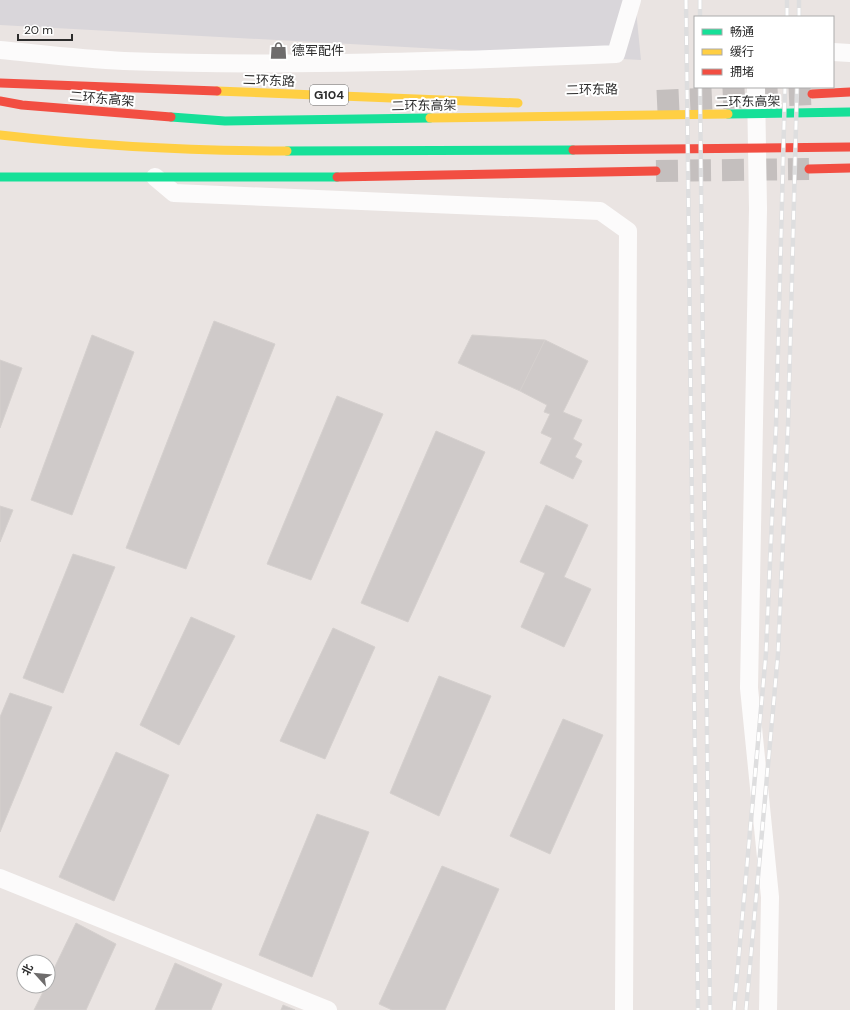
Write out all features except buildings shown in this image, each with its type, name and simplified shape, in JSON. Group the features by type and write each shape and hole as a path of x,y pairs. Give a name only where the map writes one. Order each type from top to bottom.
{"highway":[{"name":"二环东路","path":"0,83 526,104"},
{"path":"812,94 850,92"},
{"name":"二环东高架","path":"0,101 22,105 225,121 850,112"},
{"path":"0,135 72,143 212,151 516,152 850,147"},
{"path":"809,169 850,168"},
{"path":"0,177 320,177 656,171"}],"street":[{"path":"0,50 122,61 339,64 616,54 632,0"},
{"path":"834,52 850,53"},
{"path":"756,88 758,209 749,688 770,897 768,1010"},
{"path":"155,177 174,193 600,211 628,231 624,1010"},
{"path":"0,878 328,1010"}],"shaded area":[{"path":"0,0 635,0 641,60 0,25"}],"tunnel":[{"path":"657,101 812,94"},
{"path":"656,171 809,169"}],"railway":[{"path":"686,0 698,1010"},
{"path":"700,0 700,16"},
{"path":"787,0 787,16"},
{"path":"799,0 799,16"},
{"path":"700,88 710,1010"},
{"path":"734,1010 766,653 776,427 785,88"},
{"path":"746,1010 778,654 788,427 797,88"}],"traffic: fast":[{"path":"728,114 850,112"},
{"path":"171,117 225,121 430,118"},
{"path":"287,151 573,150"},
{"path":"0,177 337,177"}],"traffic: slow":[{"path":"217,91 518,103"},
{"path":"430,118 728,114"},
{"path":"0,135 144,147 287,151"}],"traffic: jam":[{"path":"0,83 217,91"},
{"path":"812,94 850,92"},
{"path":"0,101 22,105 171,117"},
{"path":"573,150 850,147"},
{"path":"809,169 850,168"},
{"path":"337,177 656,171"}],"place":[{"name":"德军配件","path":"279,50"}]}
